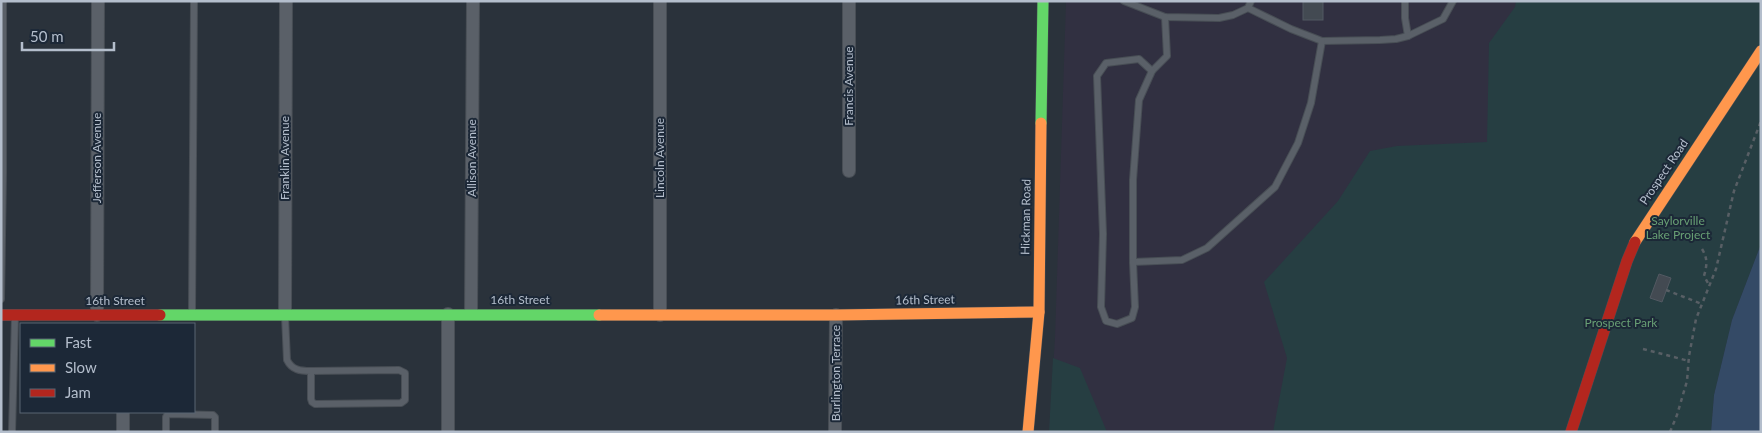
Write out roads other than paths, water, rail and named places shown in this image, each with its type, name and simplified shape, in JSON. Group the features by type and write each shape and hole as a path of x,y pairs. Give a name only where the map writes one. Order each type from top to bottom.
{"street":[{"name":"Jefferson Avenue","path":"97,315 98,1"},
{"name":"Franklin Avenue","path":"285,314 286,1"},
{"name":"Allison Avenue","path":"471,314 473,1"},
{"name":"Lincoln Avenue","path":"660,1 660,315"},
{"name":"Francis Avenue","path":"849,1 849,171"},
{"name":"Hickman Road","path":"1028,432 1039,312 1043,1"},
{"name":"Prospect Road","path":"1571,432 1627,261 1638,238 1761,51"},
{"name":"16th Street","path":"1,315 97,315 123,319 192,314 836,315 1039,312"},
{"path":"448,314 448,432"},
{"name":"Burlington Terrace","path":"836,315 836,432"},
{"path":"123,413 123,432"}],"lane":[{"path":"1,299 3,1"},
{"path":"192,314 194,1"},
{"path":"1124,1 1165,17 1219,18 1233,15 1250,4 1291,29 1322,41 1396,40 1442,19 1453,1"},
{"path":"1405,1 1408,36"},
{"path":"1152,71 1139,59 1106,63 1097,76 1103,234 1101,307 1106,321 1117,324 1132,318 1135,307 1133,180 1139,100 1152,71 1167,56 1165,17"},
{"path":"1133,262 1182,260 1207,248 1275,188 1300,135 1310,103 1322,41"},
{"path":"285,314 287,360 294,369 310,371 402,371 405,373 405,400 401,403 315,404 311,398 310,371"},
{"path":"12,432 15,315"},
{"path":"166,432 166,414 176,414 213,415 215,417 215,432"}],"park label":[{"name":"Saylorville Lake Project","path":"1678,228"},
{"name":"Prospect Park","path":"1621,323"}]}
